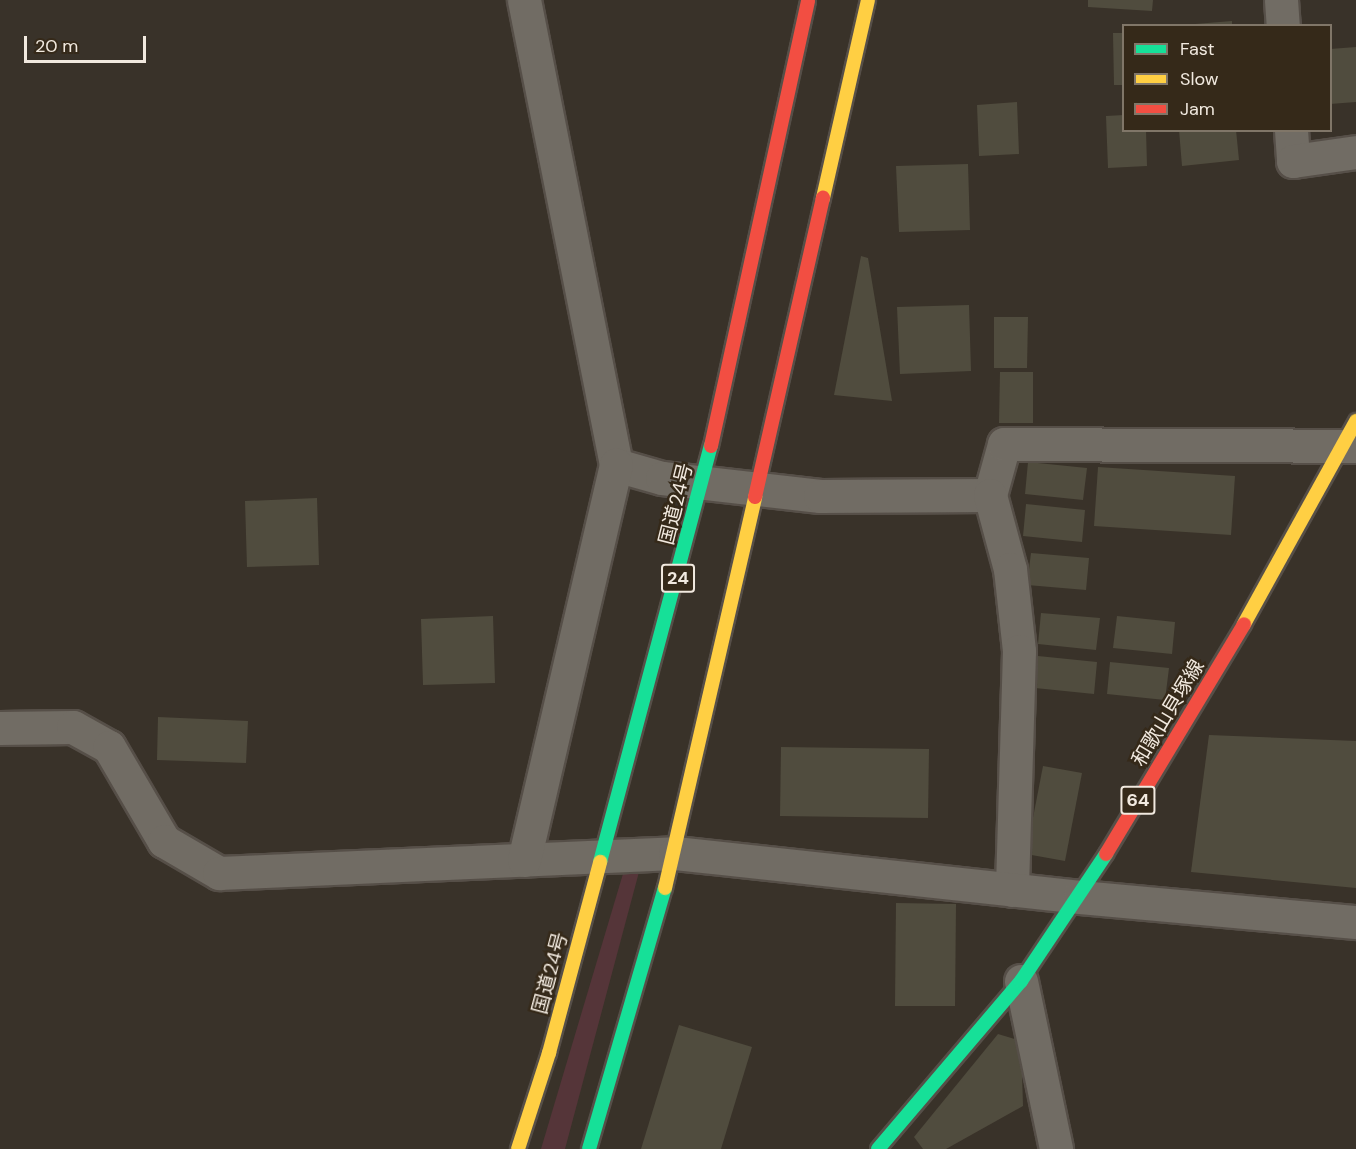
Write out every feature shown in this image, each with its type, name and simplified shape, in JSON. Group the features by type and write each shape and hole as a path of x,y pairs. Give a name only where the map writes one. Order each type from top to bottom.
{"main road":[{"name":"国道24号","path":"518,1149 602,857 703,482 808,0"},
{"path":"589,1149 675,853 868,0"},
{"name":"和歌山貝塚線","path":"878,1149 1021,981 1080,897 1239,633 1352,437"}],"street":[{"path":"524,0 616,465 524,861"},
{"path":"1281,0 1283,24"},
{"path":"1291,132 1293,162 1356,152"},
{"path":"1012,890 1018,651 1010,569 990,495 1004,444 1352,437"},
{"path":"616,465 662,478 759,487 820,496 990,495"},
{"path":"0,728 73,727 109,747 164,841 219,873 675,853 1080,897 1356,922"},
{"path":"1021,981 1056,1149"}],"shaded area":[{"path":"625,867 639,872 565,1149 541,1149"}],"building":[{"path":"1088,0 1153,0 1152,11 1088,7"},
{"path":"1232,21 1232,24 1195,24"},
{"path":"1113,33 1122,33 1122,85 1114,85"},
{"path":"1356,47 1356,102 1332,104 1332,49"},
{"path":"1017,102 1019,154 979,156 977,105"},
{"path":"1122,115 1122,132 1146,132 1147,166 1108,168 1106,116"},
{"path":"1179,132 1236,132 1239,160 1182,166"},
{"path":"968,164 970,230 899,232 896,166"},
{"path":"861,256 868,258 892,401 834,395"},
{"path":"969,305 971,371 900,374 897,307"},
{"path":"994,317 1028,317 1027,368 994,368"},
{"path":"1000,372 1033,372 1033,423 999,423"},
{"path":"1028,462 1087,468 1083,500 1025,494"},
{"path":"1098,467 1235,476 1231,535 1094,526"},
{"path":"317,498 319,565 247,567 245,501"},
{"path":"1026,504 1085,510 1082,542 1023,536"},
{"path":"1031,553 1089,558 1086,590 1027,585"},
{"path":"1041,613 1100,618 1096,650 1038,644"},
{"path":"493,616 495,683 423,685 421,619"},
{"path":"1117,616 1175,622 1172,654 1113,648"},
{"path":"1038,656 1097,662 1094,694 1035,688"},
{"path":"1110,662 1169,668 1165,700 1107,694"},
{"path":"158,717 248,721 246,763 157,760"},
{"path":"1209,735 1356,741 1356,888 1191,872"},
{"path":"781,747 929,749 928,818 780,816"},
{"path":"1043,766 1082,773 1065,861 1026,854"},
{"path":"896,903 956,904 955,1006 895,1006"},
{"path":"679,1025 752,1047 721,1149 641,1149"},
{"path":"998,1034 1021,1041 1023,1106 946,1149 923,1149 914,1137"}],"traffic: fast":[{"path":"600,862 711,446"},
{"path":"878,1149 1021,981 1106,854"},
{"path":"589,1149 665,888"}],"traffic: slow":[{"path":"823,198 868,0"},
{"path":"1244,624 1356,421"},
{"path":"665,888 755,497"},
{"path":"518,1149 549,1053 600,862"}],"traffic: jam":[{"path":"711,446 808,0"},
{"path":"755,497 823,198"},
{"path":"1106,854 1244,624"}]}
